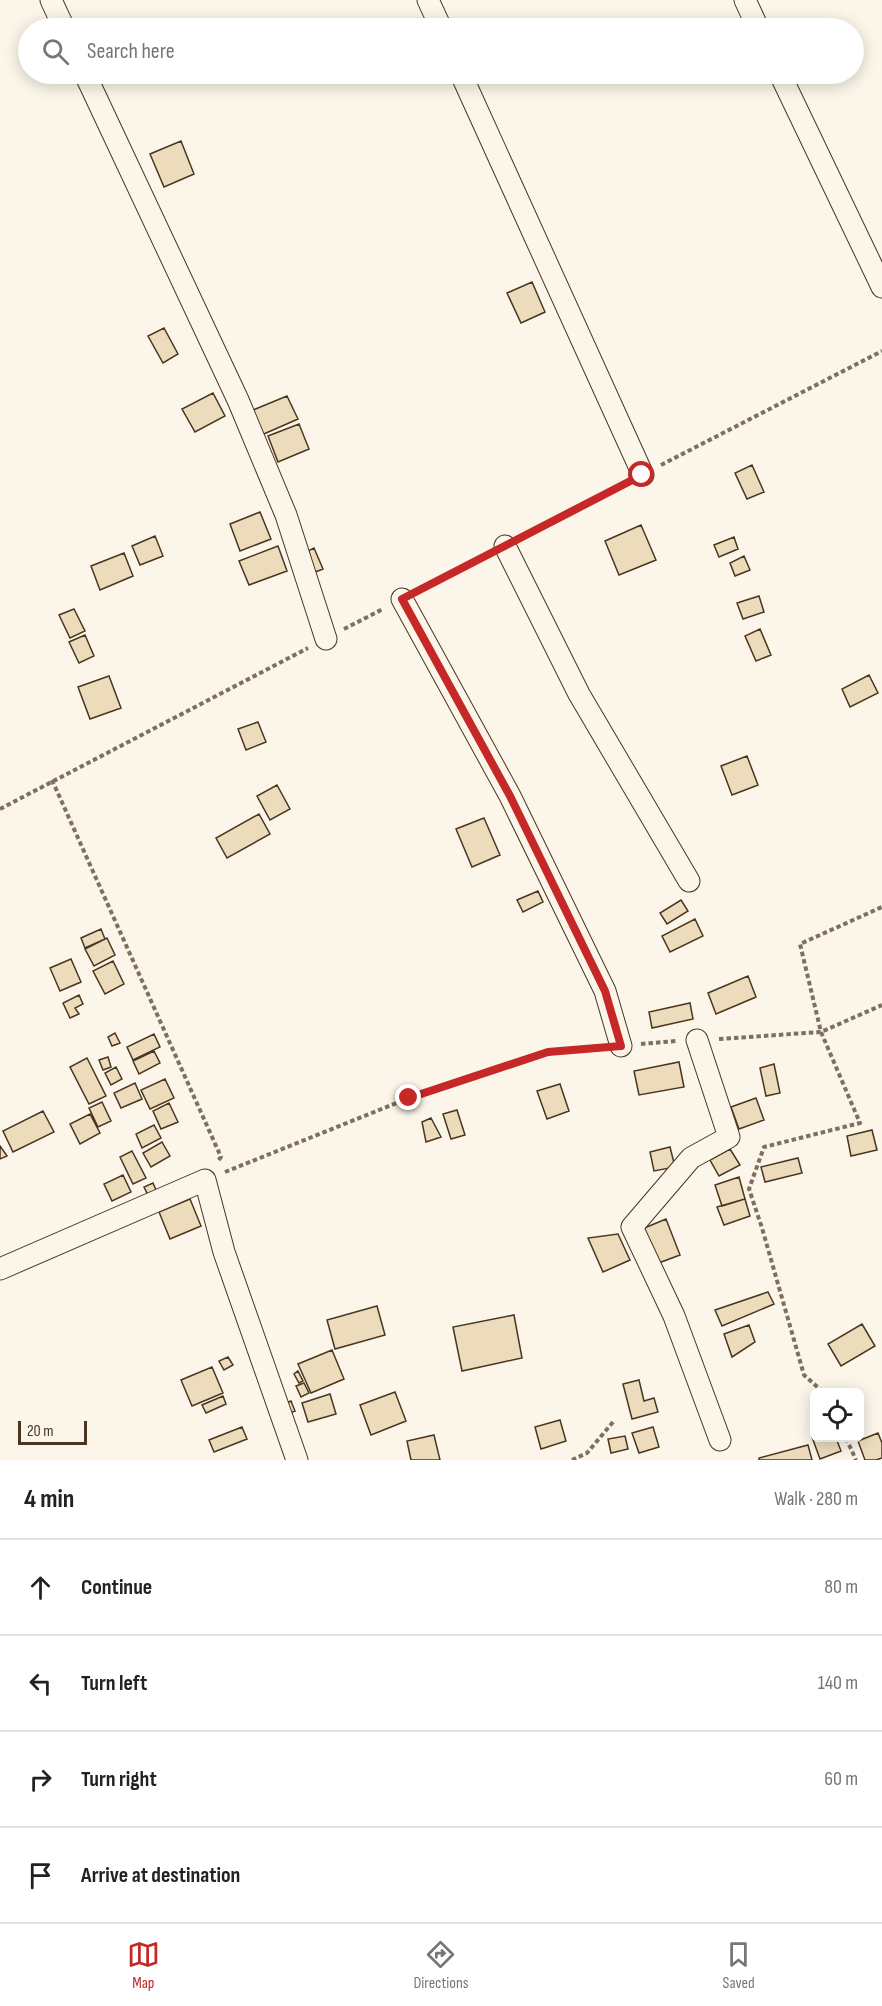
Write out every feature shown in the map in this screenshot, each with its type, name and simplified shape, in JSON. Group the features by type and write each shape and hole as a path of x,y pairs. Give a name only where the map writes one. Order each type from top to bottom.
{"street":[{"path":"51,0 59,18"},
{"path":"428,0 436,18"},
{"path":"745,0 753,18"},
{"path":"90,84 238,400 286,515 326,639"},
{"path":"466,84 642,475"},
{"path":"785,84 882,287"},
{"path":"505,546 579,694 689,881"},
{"path":"402,599 510,796 605,991 621,1046"},
{"path":"697,1040 729,1137 691,1158 632,1227 674,1316 720,1440"},
{"path":"0,1269 205,1180 224,1252 297,1460"}],"path":[{"path":"0,808 882,351"},
{"path":"52,780 221,1157 205,1180"},
{"path":"818,1388 804,1376 749,1189 764,1147 860,1124 821,1032 800,944 882,907"},
{"path":"205,1180 409,1098 548,1052 821,1032 882,1005"},
{"path":"572,1460 587,1453 613,1422"},
{"path":"848,1442 856,1460"}],"building":[{"path":"181,141 194,174 164,187 150,154"},
{"path":"532,282 545,312 521,323 507,293"},
{"path":"164,328 178,354 163,363 148,336"},
{"path":"213,393 225,416 195,432 182,409"},
{"path":"287,396 298,419 257,437 246,413"},
{"path":"299,424 309,449 278,462 268,436"},
{"path":"752,465 764,492 747,499 735,473"},
{"path":"260,512 271,539 240,551 230,524"},
{"path":"641,525 656,560 619,575 605,541"},
{"path":"155,536 163,556 140,565 132,546"},
{"path":"734,537 738,549 719,557 714,545"},
{"path":"278,546 287,571 249,585 239,561"},
{"path":"314,548 323,569 310,574 302,554"},
{"path":"124,553 133,576 100,590 91,566"},
{"path":"744,556 750,570 735,576 730,563"},
{"path":"759,596 764,612 743,619 737,603"},
{"path":"74,609 85,631 70,638 59,615"},
{"path":"760,629 771,655 756,661 745,636"},
{"path":"85,635 94,656 79,663 69,642"},
{"path":"869,675 878,693 850,707 842,689"},
{"path":"109,676 121,708 90,719 78,687"},
{"path":"258,722 266,742 246,750 238,729"},
{"path":"747,756 758,785 732,795 721,766"},
{"path":"277,785 290,809 270,820 257,796"},
{"path":"259,814 270,834 227,858 216,838"},
{"path":"484,818 500,855 472,867 456,829"},
{"path":"538,891 543,902 523,912 517,900"},
{"path":"681,900 688,911 667,924 660,913"},
{"path":"695,919 703,936 670,952 662,936"},
{"path":"101,929 105,939 85,948 81,938"},
{"path":"107,938 115,955 94,966 85,949"},
{"path":"71,959 81,982 60,991 50,968"},
{"path":"113,961 124,984 105,994 93,971"},
{"path":"748,976 756,997 716,1014 708,993"},
{"path":"79,995 83,1004 75,1008 79,1014 70,1018 63,1003"},
{"path":"690,1003 693,1019 652,1028 649,1012"},
{"path":"115,1033 120,1043 112,1046 108,1037"},
{"path":"154,1034 160,1047 133,1060 127,1047"},
{"path":"154,1051 160,1063 139,1074 133,1061"},
{"path":"108,1057 111,1067 103,1070 99,1060"},
{"path":"87,1058 106,1096 89,1104 70,1067"},
{"path":"679,1062 684,1087 639,1095 634,1071"},
{"path":"774,1064 780,1093 766,1096 760,1068"},
{"path":"116,1067 122,1079 111,1085 105,1073"},
{"path":"165,1079 174,1098 150,1109 141,1090"},
{"path":"135,1083 142,1099 121,1108 114,1093"},
{"path":"560,1084 569,1111 547,1119 537,1091"},
{"path":"756,1098 764,1120 739,1129 731,1107"},
{"path":"102,1102 111,1121 98,1127 89,1108"},
{"path":"169,1103 178,1122 161,1129 153,1111"},
{"path":"457,1110 465,1135 451,1139 443,1114"},
{"path":"43,1111 54,1132 13,1152 3,1131"},
{"path":"90,1114 100,1133 80,1144 70,1124"},
{"path":"431,1118 441,1137 426,1142 422,1122"},
{"path":"154,1125 161,1138 142,1148 136,1134"},
{"path":"872,1130 877,1150 851,1156 847,1136"},
{"path":"162,1142 170,1156 151,1167 143,1153"},
{"path":"0,1146 7,1156 0,1159"},
{"path":"670,1147 675,1167 654,1171 650,1152"},
{"path":"730,1149 740,1165 719,1176 710,1160"},
{"path":"132,1151 146,1178 133,1184 120,1157"},
{"path":"798,1158 802,1173 765,1182 761,1167"},
{"path":"123,1175 131,1192 112,1201 104,1184"},
{"path":"739,1177 745,1199 722,1206 715,1185"},
{"path":"153,1183 157,1192 148,1195 144,1187"},
{"path":"190,1199 201,1226 170,1239 159,1212"},
{"path":"745,1199 750,1216 724,1225 717,1207"},
{"path":"666,1219 680,1255 656,1264 642,1229"},
{"path":"618,1234 630,1260 603,1272 588,1238"},
{"path":"768,1292 774,1304 722,1326 715,1310"},
{"path":"377,1306 385,1335 335,1349 327,1320"},
{"path":"514,1315 522,1358 462,1371 453,1327"},
{"path":"862,1324 875,1346 841,1366 828,1344"},
{"path":"749,1325 755,1342 732,1357 724,1334"},
{"path":"332,1350 344,1379 311,1393 298,1364"},
{"path":"228,1357 233,1365 224,1370 219,1361"},
{"path":"212,1367 223,1393 192,1406 181,1380"},
{"path":"298,1371 303,1381 299,1383 294,1374"},
{"path":"639,1380 644,1401 654,1398 658,1412 632,1419 623,1384"},
{"path":"304,1383 309,1393 301,1397 296,1386"},
{"path":"395,1392 406,1421 371,1435 360,1405"},
{"path":"330,1394 336,1414 308,1422 302,1403"},
{"path":"223,1396 226,1404 206,1413 202,1405"},
{"path":"291,1401 295,1411 290,1413 286,1403"},
{"path":"560,1420 566,1441 541,1449 535,1427"},
{"path":"242,1427 247,1439 214,1452 209,1440"},
{"path":"653,1427 659,1447 639,1453 632,1433"},
{"path":"878,1433 882,1443 882,1458 865,1460 858,1442 864,1442 864,1439"},
{"path":"434,1435 440,1460 411,1460 407,1441"},
{"path":"625,1436 628,1449 611,1453 608,1439"},
{"path":"814,1442 838,1442 841,1451 820,1459"},
{"path":"808,1445 812,1460 759,1460 759,1458"}],"route":[{"path":"409,1098 548,1052 621,1046 605,991 510,796 402,599 642,475"}]}
